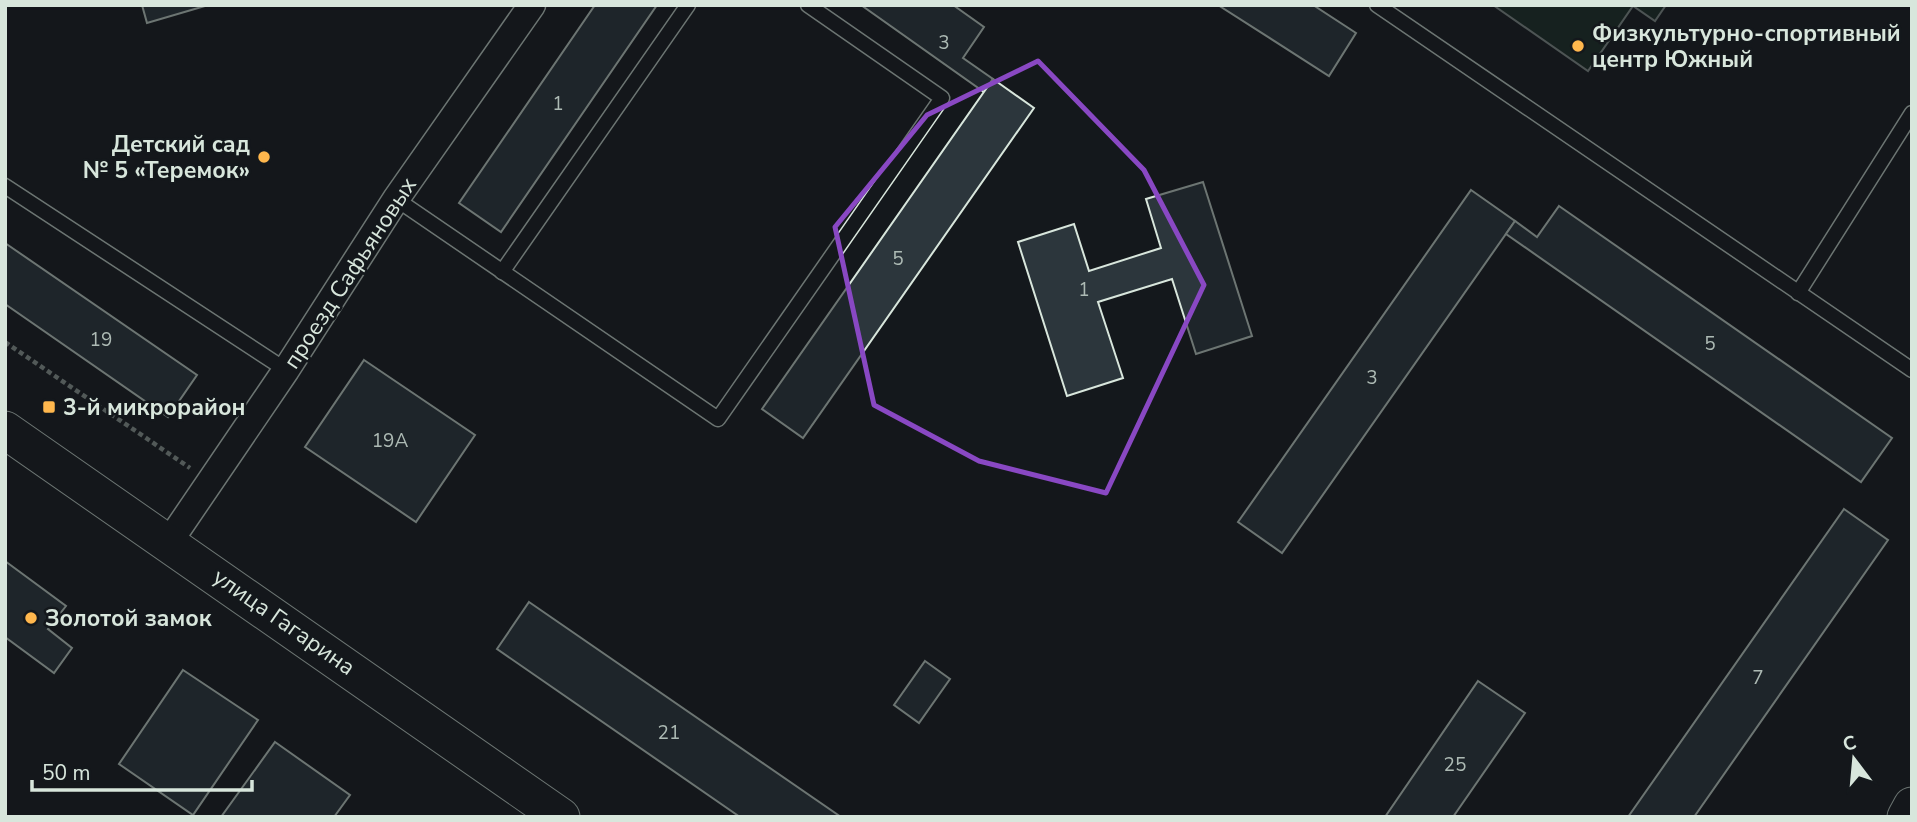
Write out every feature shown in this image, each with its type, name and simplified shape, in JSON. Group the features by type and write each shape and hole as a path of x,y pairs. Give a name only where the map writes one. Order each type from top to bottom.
{"street":[{"name":"проезд Сафьяновых","path":"169,542 286,370 397,199 533,5"},
{"name":"улица Гагарина","path":"5,430 561,817"},
{"path":"1906,817 1912,806"}],"lane":[{"path":"502,272 688,5"},
{"path":"397,199 718,419 942,98 808,5"},
{"path":"1377,5 1912,370"},
{"path":"1798,293 1912,113"},
{"path":"5,186 286,370"}],"path":[{"path":"5,342 211,482"}],"highlighted area":[{"path":"1038,61 1144,170 1204,285 1106,493 979,461 874,405 835,227 927,115"}],"green space":[{"name":"Физкультурно-спортивный центр Южный","path":"1493,5 1666,5 1655,21 1633,6 1588,71"}],"building":[{"path":"142,5 204,5 205,6 147,23"},
{"path":"595,5 657,5 501,232 459,203"},
{"path":"861,5 953,5 984,27 963,58 993,79 984,92"},
{"path":"1218,5 1313,5 1356,33 1329,76"},
{"path":"993,79 1034,108 803,438 762,409"},
{"path":"1203,182 1252,336 1196,354 1172,279 1098,302 1123,378 1067,396 1018,242 1074,224 1089,271 1161,248 1146,199"},
{"path":"1471,190 1515,221 1282,553 1238,522"},
{"path":"1559,206 1892,438 1861,482 1506,234 1515,221 1537,237"},
{"path":"5,243 197,375 168,417 5,304"},
{"path":"364,360 475,435 416,522 305,447"},
{"path":"1844,509 1888,540 1694,817 1628,817"},
{"name":"Золотой замок","path":"5,561 66,606 48,629 72,648 54,673 5,637"},
{"path":"529,602 841,817 740,817 497,649"},
{"path":"925,661 950,679 919,723 894,705"},
{"path":"183,670 258,720 193,815 119,764"},
{"path":"1478,681 1525,713 1453,817 1385,817"},
{"path":"275,742 350,795 334,817 221,817"}],"place":[{"name":"Физкультурно-спортивный центр Южный","path":"1578,46"},
{"name":"Детский сад № 5 «Теремок»","path":"264,157"},
{"name":"3-й микрорайон","path":"49,407"},
{"name":"Золотой замок","path":"31,618"}]}
